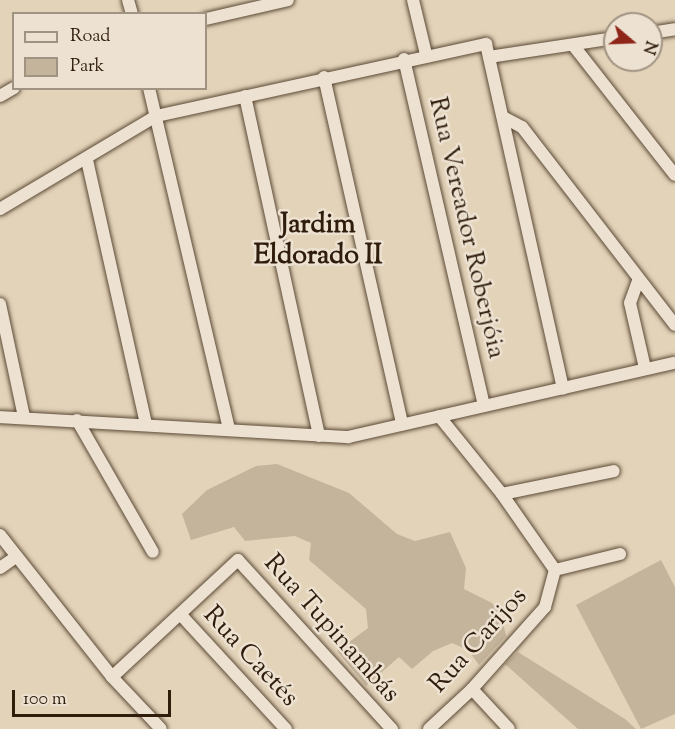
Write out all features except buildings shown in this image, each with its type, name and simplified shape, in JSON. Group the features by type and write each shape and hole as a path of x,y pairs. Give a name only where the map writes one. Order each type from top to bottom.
{"street":[{"path":"207,19 288,0"},
{"path":"413,0 426,54"},
{"path":"489,57 603,40"},
{"path":"0,208 87,160 156,116 426,54 486,44 563,388"},
{"path":"573,45 675,175"},
{"name":"Rua Vereador Roberjóia","path":"404,59 484,406"},
{"path":"324,77 402,424"},
{"path":"150,90 229,430"},
{"path":"245,96 320,436"},
{"path":"503,117 522,127 675,325"},
{"path":"87,160 146,425"},
{"path":"639,280 630,303 645,368"},
{"path":"0,304 24,417"},
{"path":"0,417 348,437 675,363"},
{"path":"439,416 502,494 555,574 620,554"},
{"path":"76,420 153,552"},
{"path":"502,494 614,471"},
{"path":"0,535 15,557 112,677 160,729"},
{"path":"0,568 15,557"},
{"name":"Rua Tupinambás","path":"181,615 238,560 392,729"},
{"name":"Rua Carijos","path":"429,729 472,689 545,607 555,574"},
{"path":"112,677 181,615"},
{"name":"Rua Caetés","path":"181,615 286,729"},
{"path":"472,689 508,729"}],"green space":[{"path":"277,464 349,493 397,534 415,541 450,532 466,568 464,589 492,603 502,617 506,636 479,665 468,650 452,643 433,651 412,669 399,657 366,686 337,651 368,628 366,609 309,560 311,543 295,536 245,541 234,527 191,540 182,514 207,490 256,466"},
{"path":"661,560 675,587 675,714 641,729 576,605"},
{"path":"518,652 625,719 636,729 578,729 505,664"}],"district":[{"name":"Jardim Eldorado II","path":"318,240"}]}
